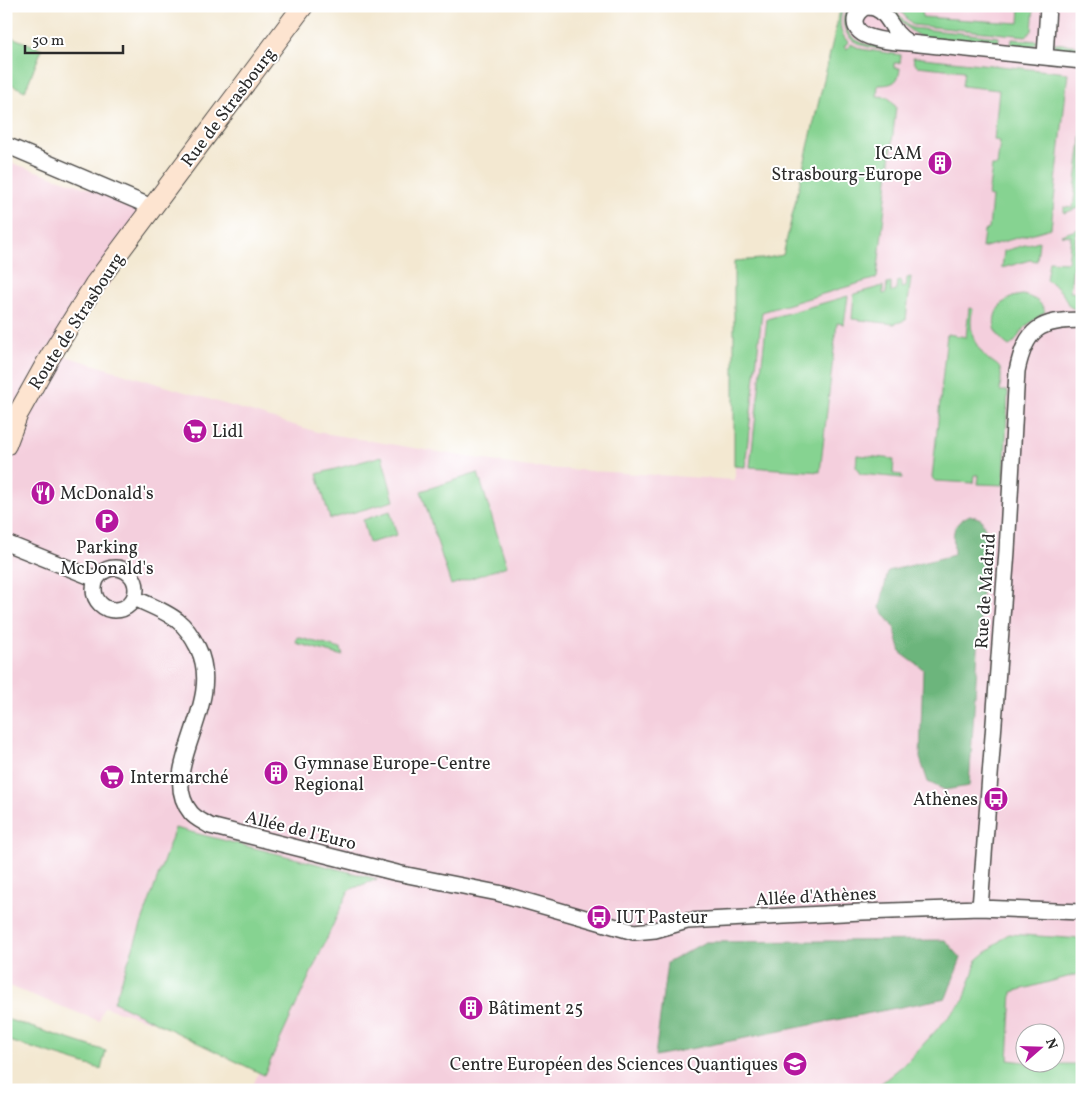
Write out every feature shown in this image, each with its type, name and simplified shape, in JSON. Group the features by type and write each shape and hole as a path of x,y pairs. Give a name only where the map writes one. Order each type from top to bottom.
{"main road":[{"name":"Rue de Strasbourg","path":"154,208 303,6"},
{"name":"Route de Strasbourg","path":"6,445 12,419 48,360 96,284 154,208"}],"street":[{"path":"1045,57 1048,6"},
{"path":"909,43 1082,61"},
{"path":"6,145 154,208"},
{"name":"Rue de Madrid","path":"980,908 1008,551 1017,371 1024,346 1043,325 1058,321 1082,320"},
{"path":"6,543 96,579"},
{"path":"120,568 126,571 134,580 136,592 134,598 131,603 120,610 108,609 96,600 94,593 96,579 106,569 120,568"},
{"name":"Allée de l'Euro","path":"134,598 172,616 180,622 194,640 203,663 205,687 202,705 180,778 180,787 188,808 199,820 210,826 233,833 397,873 498,893 634,932 655,930"},
{"name":"Allée d'Athènes","path":"655,930 687,921 980,908 1082,912"}],"shaded area":[{"path":"841,6 1082,6 1082,1090 251,1090 266,1056 104,1007 99,1021 6,985 6,161 141,206 157,216 59,354 317,432 529,467 735,480 734,261 783,255"}],"green space":[{"path":"841,6 844,6 840,20 841,29 848,42 844,47 847,49 851,44 861,49 901,55 900,63 894,63 894,68 900,68 896,80 891,84 878,85 877,96 888,97 896,107 877,278 762,312 745,467 734,466 734,261 783,255"},
{"path":"849,6 852,6 847,15 846,25 849,33 854,38 860,42 876,46 900,48 900,51 868,47 848,36 844,20"},
{"path":"902,6 923,8 922,17 1019,23 1020,6 1034,6 1032,31 1026,36 912,25 899,9"},
{"path":"896,11 907,25 912,28 999,37 998,45 924,38 907,28 894,12"},
{"path":"6,35 42,49 25,91 6,82"},
{"path":"1012,39 1038,41 1029,48 1019,48 1011,47"},
{"path":"1053,43 1082,46 1082,54 1059,50"},
{"path":"913,57 1068,73 1051,228 982,248 984,231 989,229 992,197 988,196 992,166 997,166 1000,141 994,140 999,90 962,86 964,71 917,66"},
{"path":"1082,131 1082,184 1080,201 1082,202 1082,207 1064,213 1064,207 1073,208"},
{"path":"1082,228 1082,235 1076,234 1070,292 1082,293 1082,309 1077,309 1070,307 1060,291 1046,280 1049,261 1068,262 1071,236 1061,235"},
{"path":"1039,241 1037,261 1030,260 1002,268 1004,251"},
{"path":"911,277 906,320 894,324 852,319 854,294 883,286 883,294 886,293 887,284 891,283 891,292 896,290 897,281 901,280 901,288 906,287 907,278"},
{"path":"1023,295 1037,301 1045,312 1027,326 1015,342 1009,346 996,331 995,315 1005,301"},
{"path":"848,296 844,324 837,323 820,472 750,467 767,319"},
{"path":"969,308 973,309 971,323 976,344 989,360 999,367 1001,375 1000,391 1008,391 1004,485 978,484 979,475 974,475 973,483 935,481 932,478 947,334 966,337"},
{"path":"857,455 894,459 893,474 902,475 902,478 860,474 856,467"},
{"path":"382,456 394,501 330,519 317,474"},
{"path":"478,473 507,566 451,585 421,491"},
{"path":"390,511 397,535 369,543 363,520"},
{"path":"970,515 981,519 986,531 969,786 945,790 928,782 920,758 923,669 901,653 894,627 880,608 888,571 954,555 954,531 963,519"},
{"path":"297,637 341,649 343,656 296,643"},
{"path":"175,828 377,879 349,890 264,1075 114,1002"},
{"path":"1008,934 1082,939 1082,973 1012,992 1008,1060 1016,1061 1016,1074 1066,1074 1066,1064 1082,1064 1082,1090 873,1090 907,1062 964,1000 977,960"},
{"path":"945,940 961,958 946,998 655,1056 667,963 705,942"},
{"path":"6,1019 106,1051 101,1069 6,1040"}],"place":[{"name":"ICAM Strasbourg-Europe","path":"940,163"},
{"name":"Lidl","path":"195,431"},
{"name":"McDonald's","path":"43,493"},
{"name":"Parking McDonald's","path":"107,521"},
{"name":"Gymnase Europe-Centre Regional","path":"276,773"},
{"name":"Intermarché","path":"112,777"},
{"name":"Athènes","path":"996,799"},
{"name":"IUT Pasteur","path":"599,917"},
{"name":"Bâtiment 25","path":"471,1008"},
{"name":"Centre Européen des Sciences Quantiques","path":"795,1064"}]}
